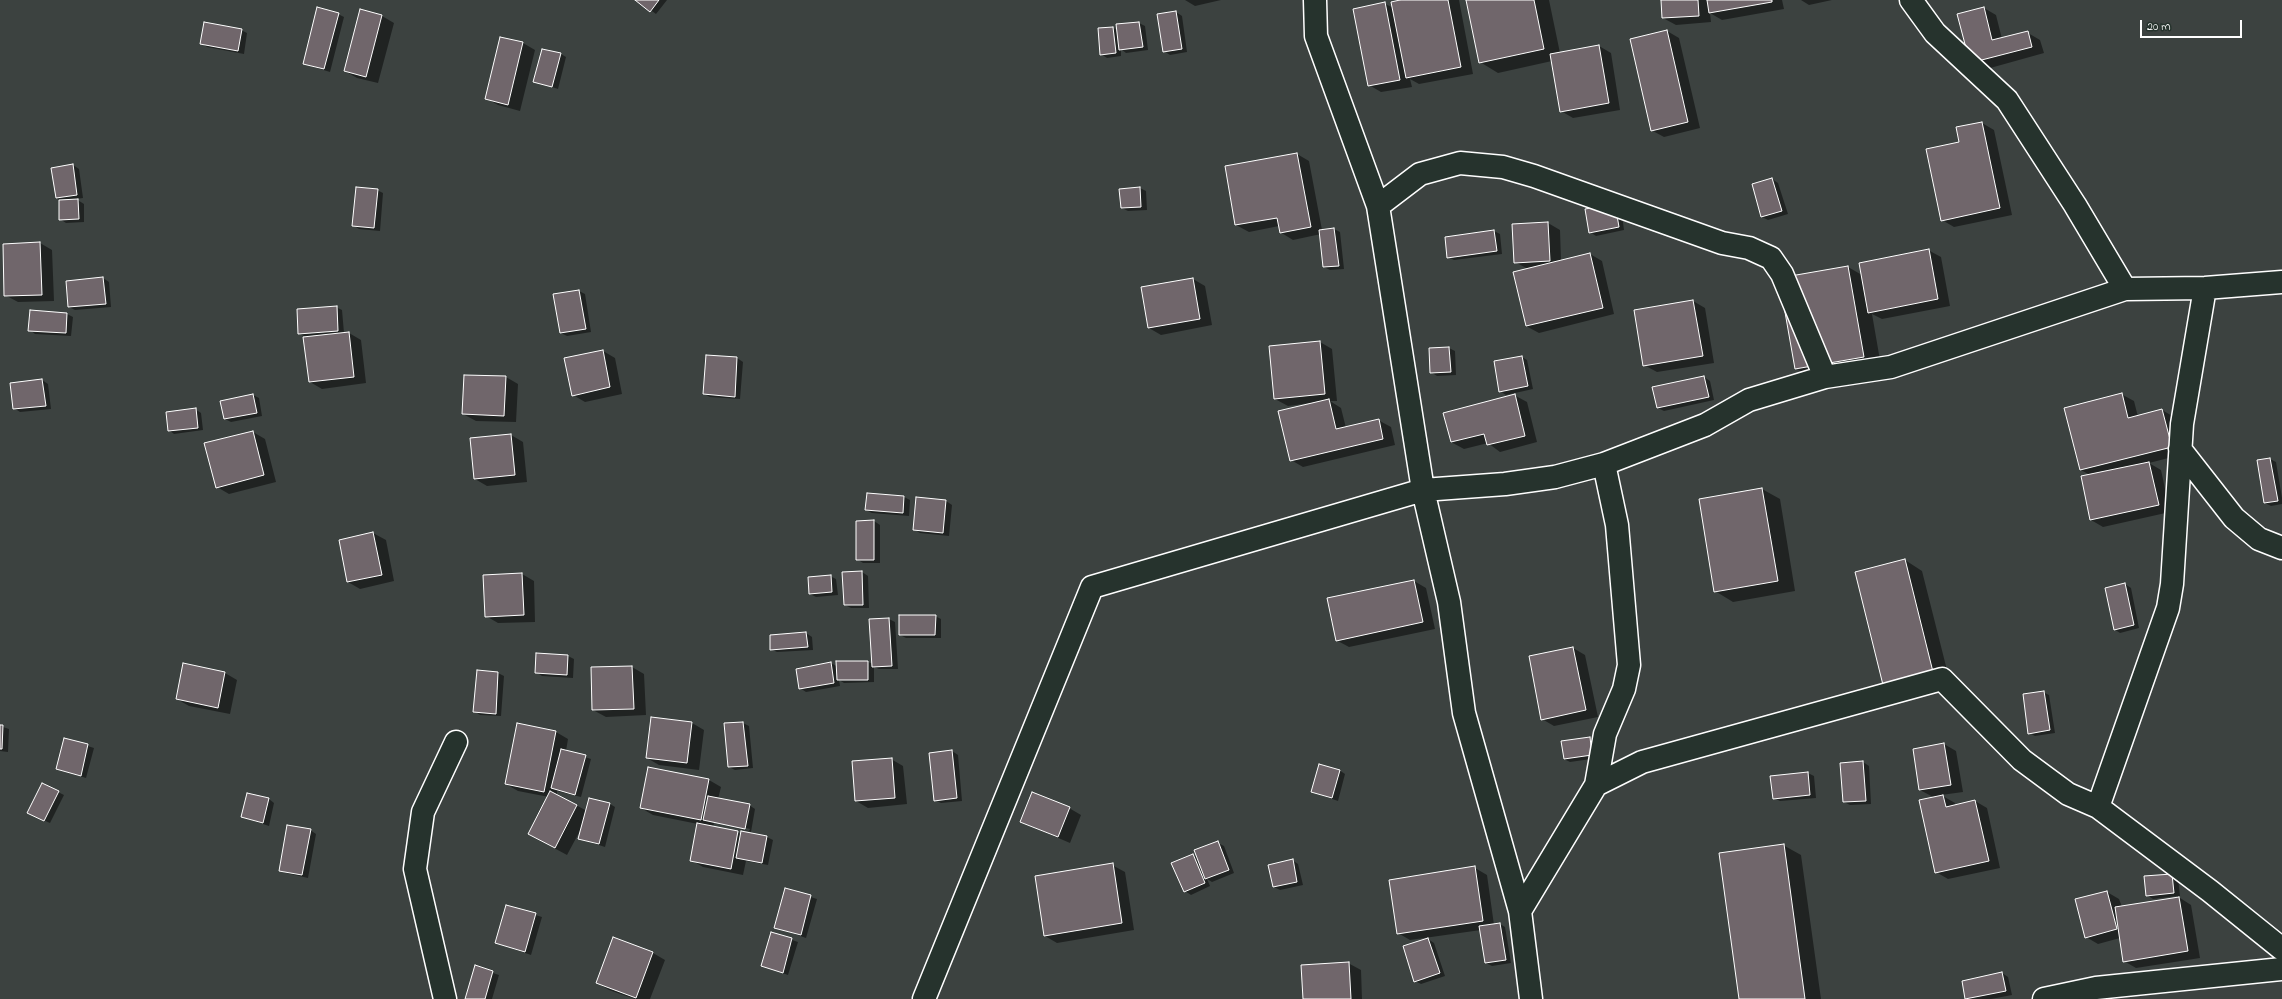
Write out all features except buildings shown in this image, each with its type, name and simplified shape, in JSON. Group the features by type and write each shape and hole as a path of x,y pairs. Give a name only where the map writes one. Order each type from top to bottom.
{"street":[{"path":"1315,0 1316,36 1378,206 1423,490 1449,602 1464,713 1520,911 1532,999"},
{"path":"1911,0 1936,33 2007,100 2071,199 2125,289"},
{"path":"1378,206 1420,174 1460,163 1503,167 1534,176 1722,243 1749,248 1771,258 1782,274 1825,377"},
{"path":"924,999 1092,587 1423,490 1505,484 1556,477 1604,464 1705,425 1749,400 1825,377 1891,368 2125,289 2205,288 2282,282"},
{"path":"2098,807 2168,608 2172,584 2182,424 2205,288"},
{"path":"2180,448 2234,518 2259,539 2282,548"},
{"path":"1520,911 1596,785 1605,734 1624,689 1629,665 1617,525 1604,464"},
{"path":"1596,785 1642,762 1942,679 2022,760 2068,794 2098,807 2210,891 2282,949"},
{"path":"445,999 415,869 423,812 456,742"},
{"path":"2044,999 2096,988 2282,968"}]}
